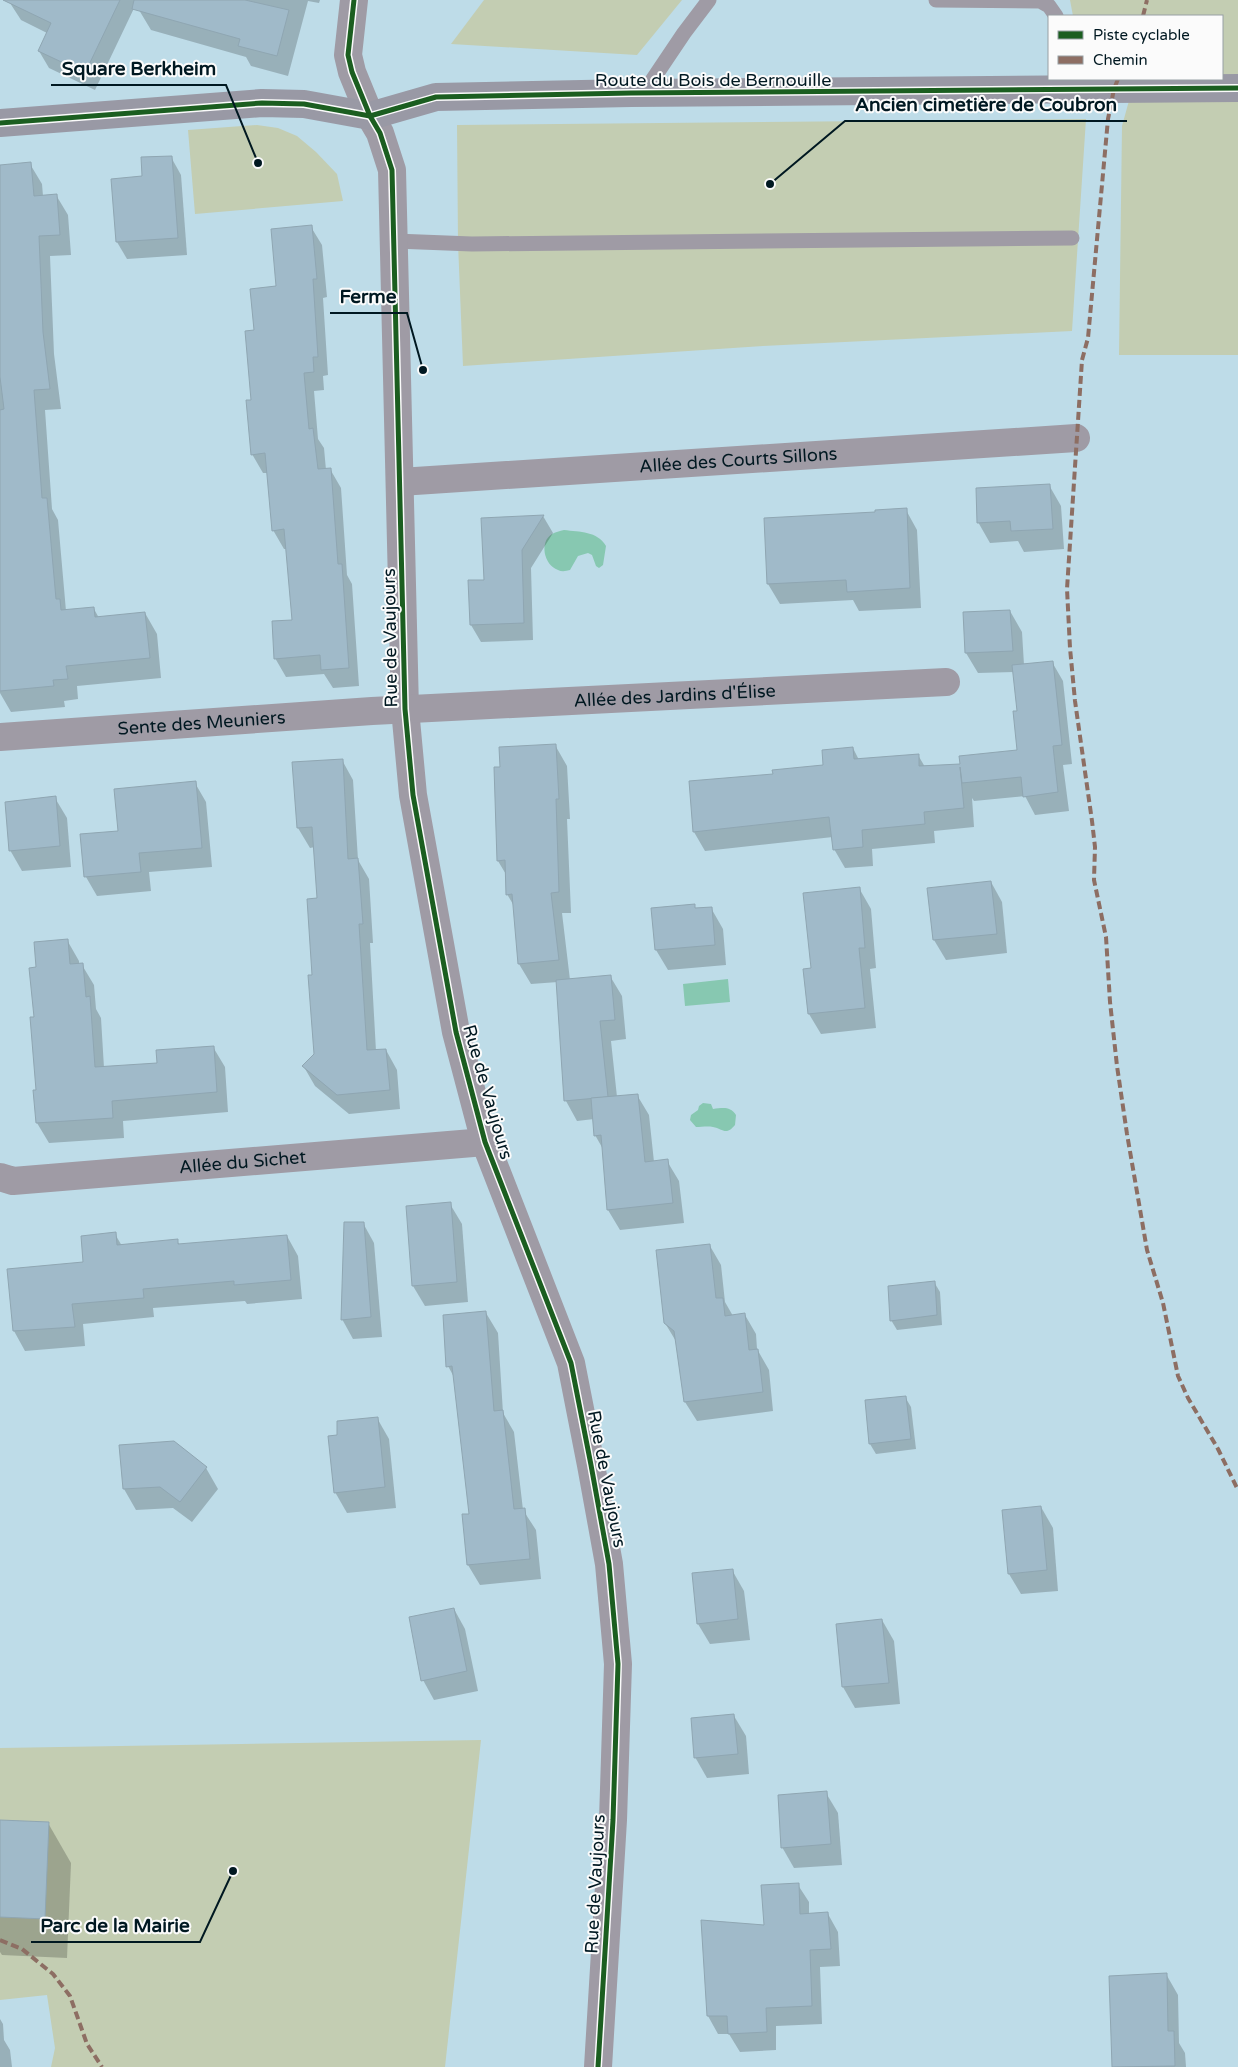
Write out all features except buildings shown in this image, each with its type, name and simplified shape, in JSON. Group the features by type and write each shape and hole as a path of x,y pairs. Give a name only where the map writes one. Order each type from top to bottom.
{"street":[{"name":"Rue de Vaujours","path":"354,0 348,55 352,72 370,116 380,133 392,170 405,710 413,795 456,1032 486,1142 570,1363 609,1564 618,1664 613,1820 598,2067"},
{"name":"Route du Bois de Bernouille","path":"370,116 436,97 1061,85 1238,88"},
{"path":"0,123 262,103 304,104 370,116"},
{"name":"Allée des Courts Sillons","path":"400,482 1076,438"},
{"name":"Allée des Jardins d'Élise","path":"405,710 946,682"},
{"name":"Sente des Meuniers","path":"0,737 405,710"},
{"name":"Allée du Sichet","path":"0,1177 13,1181 486,1142"}],"lane":[{"path":"642,94 709,0"},
{"path":"936,0 1040,1 1049,6 1055,15"},
{"path":"395,241 472,244 1072,238"}],"shaded area":[{"path":"484,0 682,0 637,55 451,44"},
{"path":"1070,0 1238,0 1238,355 1119,355 1122,126 1135,80 1223,80 1223,15 1073,15"},
{"path":"1086,119 1072,331 763,346 463,366 458,243 457,125"},
{"path":"257,125 278,128 297,136 316,152 337,174 343,201 195,214 188,130"},
{"path":"564,530 588,533 598,537 606,546 603,565 599,568 596,566 592,555 588,553 578,556 570,570 561,571 553,567 545,553 545,542 552,534"},
{"path":"728,979 730,1002 685,1006 683,984"},
{"path":"703,1103 711,1104 713,1109 726,1108 731,1110 736,1115 735,1125 727,1131 711,1127 696,1127 690,1120 691,1115"},
{"path":"481,1740 445,2067 51,2067 55,2048 47,1995 0,2000 0,1748"}],"marked path":[{"path":"1143,15 1147,0"},
{"path":"1118,80 1108,119 1088,338 1082,360 1067,589 1070,648 1075,701 1095,847 1094,880 1106,937 1110,1002 1117,1066 1147,1250 1163,1303 1178,1376 1238,1490"},
{"path":"0,1940 22,1949 53,1974 70,1996 87,2044 102,2067"}],"cycle path":[{"path":"354,0 348,55 352,72 370,116 380,133 392,170 405,709 413,795 456,1032 485,1142 571,1363 609,1564 618,1664 613,1820 598,2067"},
{"path":"0,123 262,103 304,104 370,116 436,97 631,93 1238,88"}],"place":[{"name":"Square Berkheim","path":"258,163"},
{"name":"Ancien cimetière de Coubron","path":"770,184"},
{"name":"Ferme","path":"423,370"},
{"name":"Parc de la Mairie","path":"233,1871"}]}
